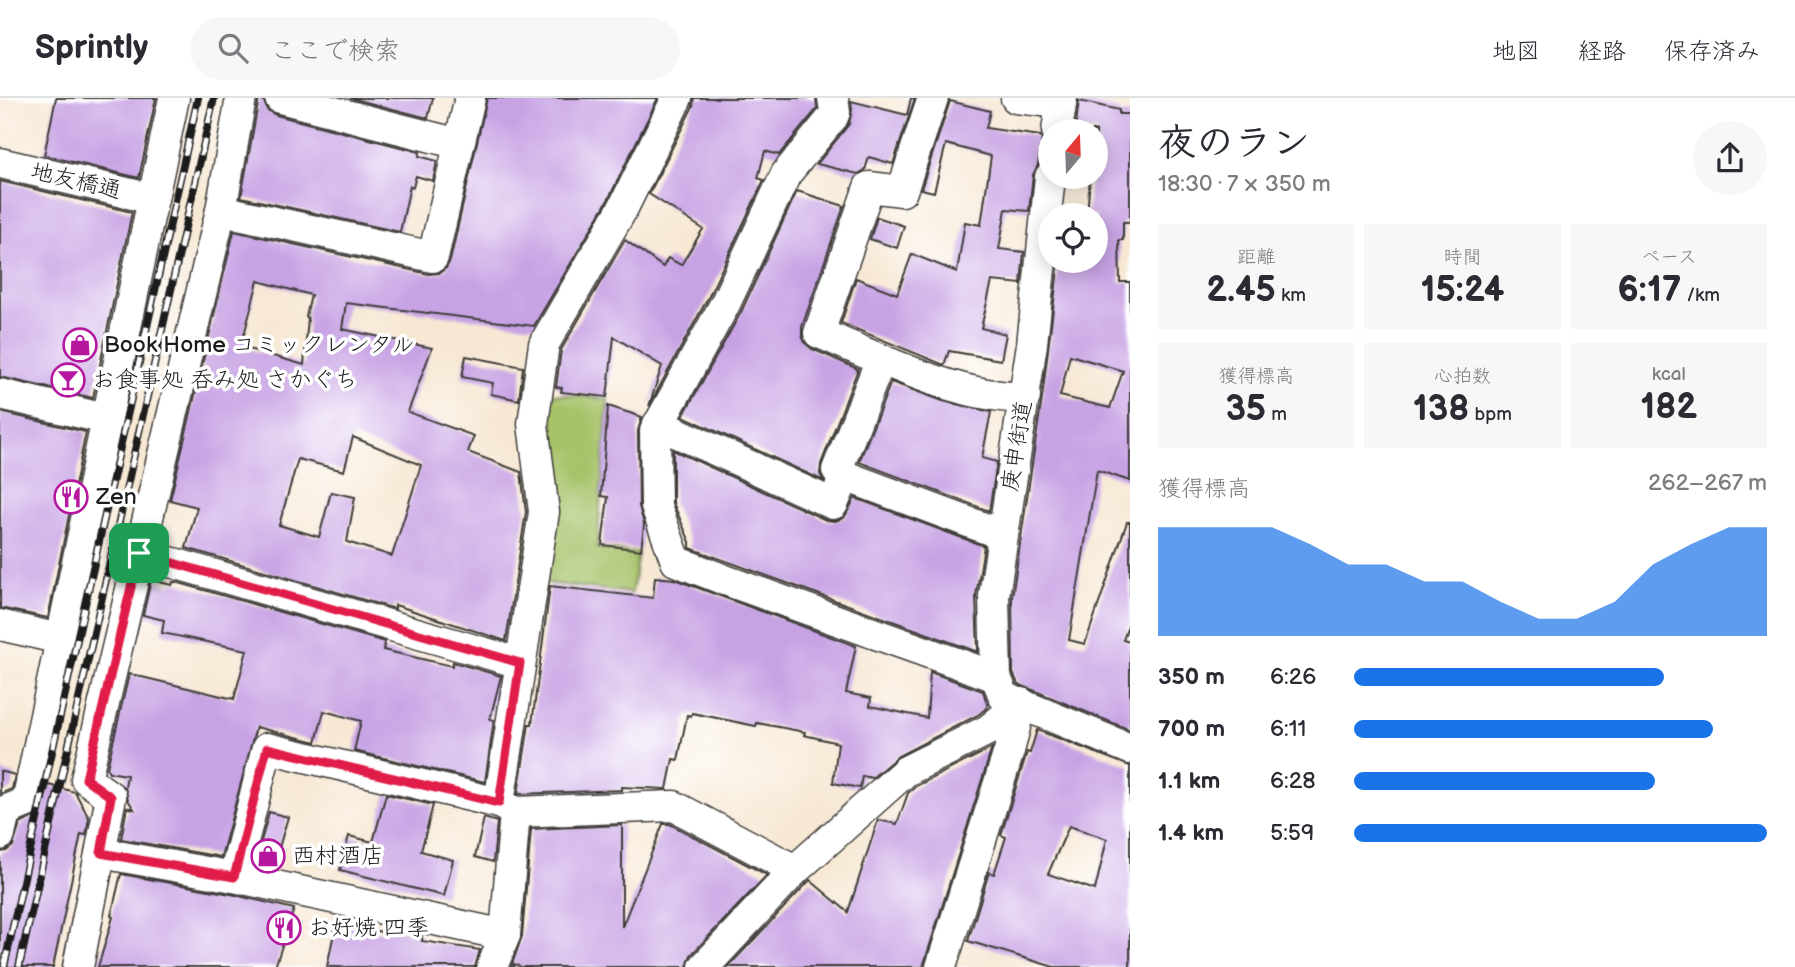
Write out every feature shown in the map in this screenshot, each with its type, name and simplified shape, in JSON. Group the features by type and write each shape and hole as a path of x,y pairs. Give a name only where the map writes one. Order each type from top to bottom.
{"street":[{"path":"0,835 5,811 27,802 174,98"},
{"path":"78,967 111,797 86,779 221,210 241,98"},
{"path":"280,98 459,144"},
{"path":"221,210 433,257 470,98"},
{"path":"492,967 505,935 507,808 520,663 544,512 533,424 544,344 623,208 677,98"},
{"path":"833,98 833,117 786,174 725,304 655,431 656,506 676,561 996,677 1004,696 1130,749"},
{"path":"933,98 902,191 869,187 819,333 935,381 1009,397 1025,397"},
{"path":"1016,98 1060,111"},
{"name":"地友橋通","path":"0,163 153,199"},
{"name":"庚申街道","path":"996,677 994,596 1025,397 1049,189"},
{"path":"881,359 837,470 845,476 1003,535"},
{"path":"0,394 106,419"},
{"path":"658,425 833,504 845,476"},
{"path":"139,553 520,663"},
{"path":"0,625 60,639"},
{"path":"704,967 795,870 906,771 988,730 1021,703"},
{"path":"941,967 1009,751 1021,703"},
{"path":"234,877 267,748 507,808 674,806 795,870"},
{"path":"101,853 234,877 505,935"}],"green space":[{"path":"545,393 608,399 597,548 638,553 632,593 540,582"}],"building":[{"path":"56,98 156,98 139,178 44,155"},
{"path":"259,98 263,98 267,110 276,115 420,152 419,156 437,161 433,181 416,176 413,187 410,186 400,232 241,197"},
{"path":"350,98 433,98 428,118"},
{"path":"487,98 658,98 608,200 534,326 346,303 342,329 432,348 408,412 474,436 468,452 521,472 526,512 506,641 395,605 395,609 186,548 197,507 170,500 234,231 429,274 439,273 450,261","holes":["258,281 311,295 306,317 304,365 245,348 247,340 243,339","353,437 421,465 392,556 347,542 355,497 331,492 319,537 279,525 298,459 344,471"]},
{"path":"694,98 816,98 817,109 779,155 765,151 758,178 764,180 709,296 649,406 662,366 614,337 607,397 561,392 562,388 556,387 561,350 625,240 663,267 668,258 681,265 703,229 649,194 693,106"},
{"path":"911,98 915,98 893,164 869,157 865,170 858,174 817,164 849,124 851,101 907,115"},
{"path":"950,101 990,111 986,128 1038,136 1038,165 1033,175 1029,211 1006,209 999,249 1024,252 1021,284 992,281 981,328 1006,334 1001,360 949,351 944,365 841,323 856,278 897,294 912,254 957,272 965,222 981,225 991,156 946,144 934,192 921,189"},
{"path":"1079,101 1119,110 1119,114 1130,114 1130,222 1123,222 1123,240 1119,240 1120,282 1130,282 1130,481 1097,470 1069,640 1085,644 1127,522 1130,522 1130,620 1123,640 1130,642 1130,730 1018,684 1013,673 1012,597 1058,273 1108,273 1108,203 1088,203 1089,189 1108,189 1108,119 1077,119","holes":["1070,355 1123,371 1110,408 1060,396"]},
{"path":"0,181 132,212 93,398 0,377"},
{"path":"797,191 844,206 802,327 805,343 812,349 858,369 821,464 820,474 824,481 683,416 741,312"},
{"path":"877,217 904,226 897,248 870,239"},
{"path":"466,356 523,367 519,400 491,394 493,383 462,377"},
{"path":"891,382 943,401 991,412 982,458 997,462 989,511 859,462"},
{"path":"608,406 642,417 638,431 639,506 644,524 641,550 602,545 608,497 601,496"},
{"path":"0,412 86,432 48,618 0,608"},
{"path":"673,450 826,520 844,518 855,498 984,546 976,596 978,652 690,548 690,542 673,503"},
{"path":"655,577 674,579 856,646 846,693 871,698 870,706 927,718 930,672 983,691 988,707 978,715 898,756 872,778 862,776 860,788 833,783 838,743 804,735 805,732 757,723 756,726 692,713 691,716 687,715 678,760 673,759 667,789 622,787 622,790 518,794 529,724 532,724 550,586 653,598"},
{"path":"151,580 172,585 176,582 385,642 383,650 452,666 453,662 501,676 490,719 494,720 485,782 354,751 361,721 324,711 316,742 256,727 221,857 121,839 127,807 134,809 128,800 125,787 127,775 109,772 107,768 129,674 234,699 247,650 162,633 164,620 143,615"},
{"path":"1037,730 1130,766 1130,967 1054,967 968,941 989,872 994,874 1006,837 1001,835 1027,752 1030,753","holes":["1069,826 1107,839 1095,890 1048,874"]},
{"path":"992,748 923,967 728,967 810,880 848,912 878,820 897,824 908,793 916,786"},
{"path":"0,771 15,775 12,789 0,794"},
{"path":"49,785 75,792 89,818 86,835 81,834 53,967 0,967 0,852 13,846 20,824 41,813"},
{"path":"386,794 433,805 421,851 453,860 444,896 340,870 349,836 373,842"},
{"path":"269,812 288,817 273,868 255,864"},
{"path":"484,818 497,822 493,862 475,857"},
{"path":"663,824 670,824 767,875 691,955 687,967 521,967 514,964 514,967 511,967 522,936 531,829 622,825 622,927"},
{"path":"121,874 231,894 294,909 275,967 98,967 113,917 111,916"},
{"path":"336,923 382,932 383,927 395,929 422,935 422,941 480,950 475,967 327,967"}],"railway":[{"path":"4,967 198,98"},
{"path":"19,967 214,98"}],"place":[{"name":"Book Home コミックレンタル","path":"80,345"},
{"name":"お食事処 呑み処 さかぐち","path":"68,380"},
{"name":"Zen","path":"71,497"},
{"name":"西村酒店","path":"268,856"},
{"name":"お好焼 四季","path":"284,928"}],"route":[{"path":"139,553 520,663 499,803 267,748 234,877 101,853 111,797 86,779 139,553"}]}
